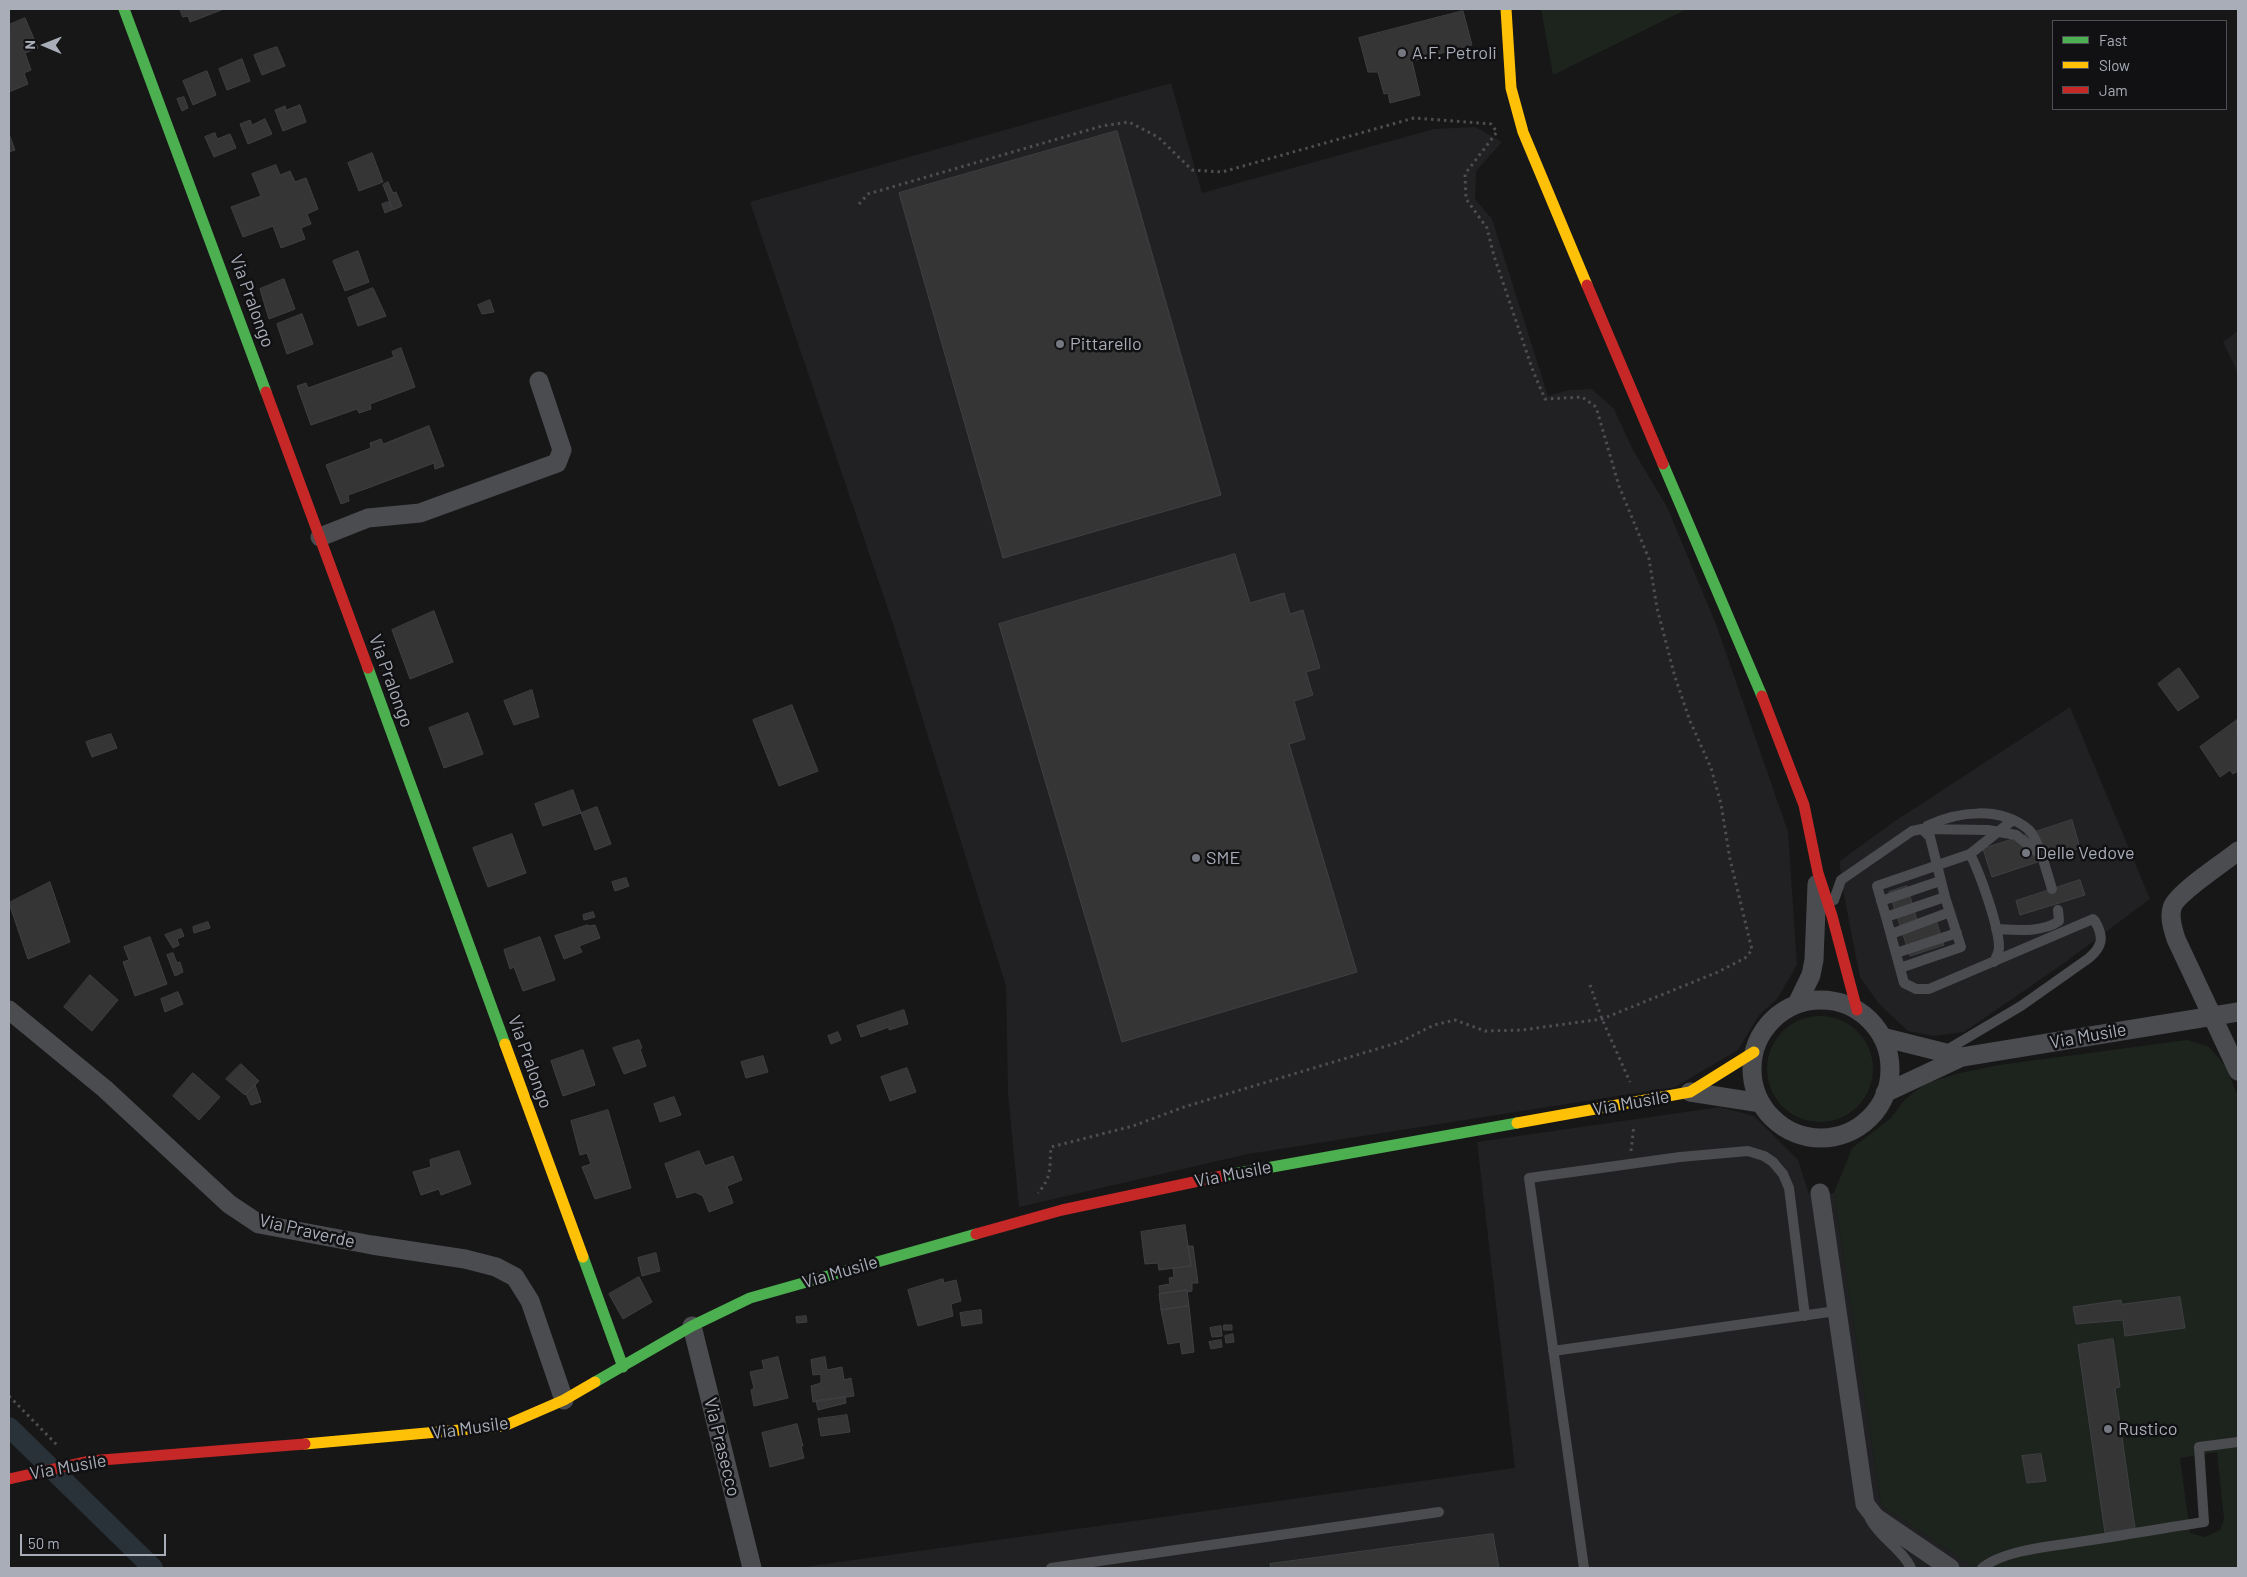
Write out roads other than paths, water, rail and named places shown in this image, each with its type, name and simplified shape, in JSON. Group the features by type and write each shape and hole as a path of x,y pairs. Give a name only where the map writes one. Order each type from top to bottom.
{"street":[{"name":"Via Pralongo","path":"124,9 320,537 623,1367"},
{"path":"1506,9 1511,88 1523,132 1634,398 1733,625 1783,749 1804,805 1818,873 1832,916 1844,967 1857,1010"},
{"path":"320,537 368,518 420,513 556,463 562,450 539,381"},
{"path":"2238,852 2179,896 2172,906 2171,921 2176,939 2214,1015 2238,1071"},
{"path":"1797,1004 1811,975 1814,960 1818,873"},
{"path":"1828,1000 1857,1010 1872,1022 1882,1037 1890,1065 1885,1093 1877,1108 1866,1121 1852,1131 1829,1138 1814,1138 1792,1132 1778,1123 1761,1103 1752,1073 1754,1052 1759,1038 1772,1020 1783,1011 1807,1001 1828,1000"},
{"name":"Via Praverde","path":"9,1010 105,1089 229,1204 259,1224 372,1246 465,1259 496,1266 515,1277 530,1302 564,1400"},
{"name":"Via Musile","path":"1885,1093 1962,1057 2238,1012"},
{"name":"Via Musile","path":"1882,1037 1962,1057"},
{"path":"1690,1092 1754,1052"},
{"path":"1690,1092 1761,1103"},
{"name":"Via Musile","path":"12,1478 89,1460 397,1438 504,1426 564,1400 692,1326 750,1298 1062,1210 1258,1168 1690,1092"},
{"path":"1820,1193 1865,1504 1875,1517 1950,1568"},
{"name":"Via Prasecco","path":"692,1326 752,1568"}],"lane":[{"path":"1922,829 1940,820 1958,815 1983,813 2009,816 2030,831 2042,856 2052,889"},
{"path":"1943,1052 2021,1006 2098,950 2101,935 2093,920 1929,989 1916,988 1904,983 1877,886 1970,854 2013,820"},
{"path":"1832,916 1834,895 1841,880 1912,831 1941,828 2000,831 2016,835 2042,856"},
{"path":"1900,968 1961,947 1940,881 1930,836 1922,829"},
{"path":"1970,854 1986,895 1996,929 1999,949 1994,962"},
{"path":"1881,901 1940,881"},
{"path":"1886,918 1945,897"},
{"path":"1996,929 2038,928 2055,924 2059,921 2057,907 2066,931"},
{"path":"1891,934 1950,912"},
{"path":"1896,953 1957,933"},
{"path":"1584,1568 1529,1178 1731,1152 1748,1151 1764,1156 1783,1174 1789,1188 1805,1316"},
{"path":"1553,1351 1836,1311"},
{"path":"1982,1568 2006,1556 2204,1522 2199,1447 2238,1442"},
{"path":"1865,1504 1869,1518 1880,1535 1906,1559 1911,1568"},
{"path":"1051,1568 1439,1512"}],"waterway":[{"path":"9,1427 153,1568"}],"place":[{"name":"A.F. Petroli","path":"1402,53"},
{"name":"Pittarello","path":"1060,344"},
{"name":"Delle Vedove","path":"2026,853"},
{"name":"SME","path":"1196,858"},
{"name":"Rustico","path":"2108,1429"}]}
